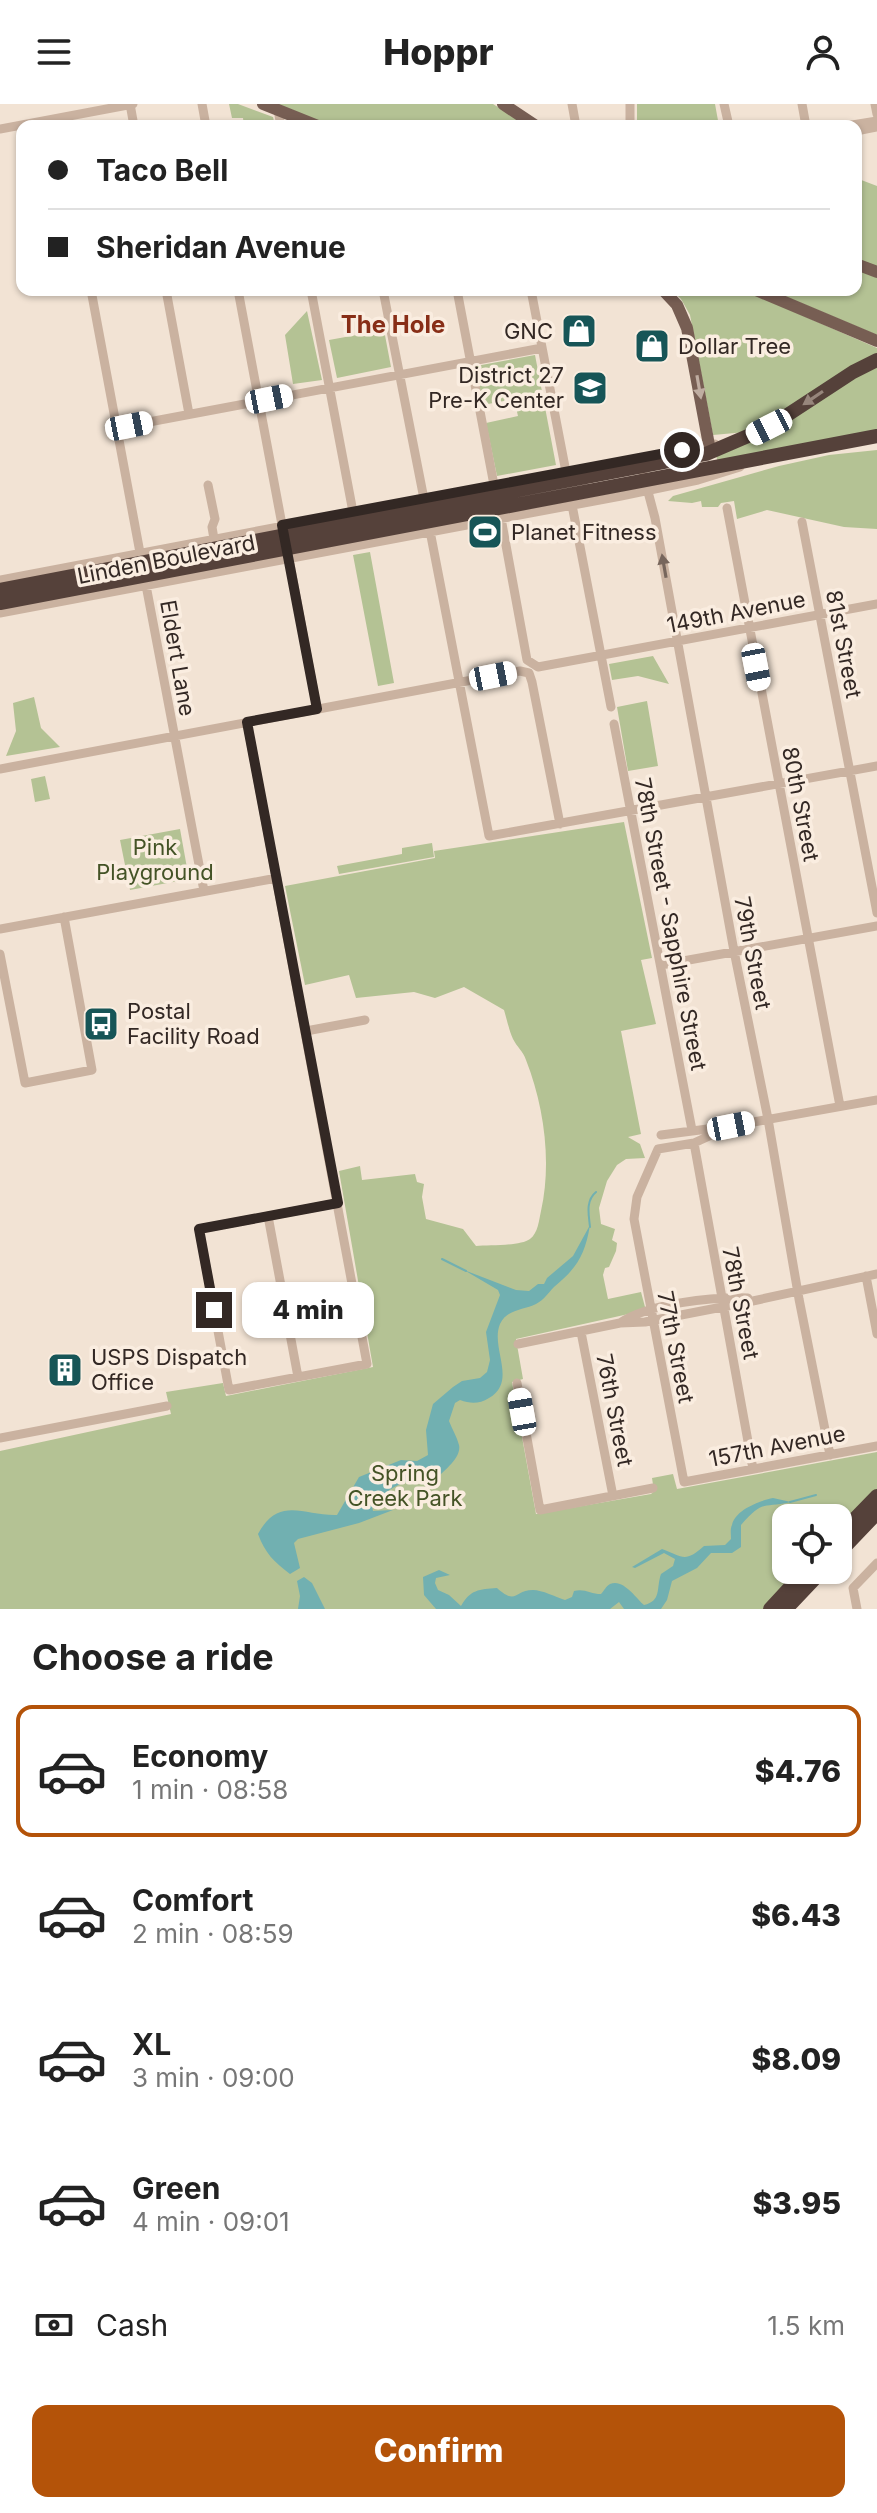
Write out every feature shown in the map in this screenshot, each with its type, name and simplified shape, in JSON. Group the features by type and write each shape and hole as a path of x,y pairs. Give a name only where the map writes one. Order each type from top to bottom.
{"highway":[{"name":"Linden Boulevard","path":"3,586 143,569 182,569 288,554 505,512 644,474 749,437 877,360"},
{"name":"Linden Boulevard","path":"0,603 143,569 218,543 283,530 490,491 761,459 877,436"},
{"path":"430,498 490,491"},
{"path":"505,512 551,509"},
{"path":"380,541 427,527"},
{"path":"180,546 218,543"},
{"path":"182,569 225,571"},
{"path":"3,586 46,571"},
{"path":"32,597 77,598"},
{"path":"852,1522 877,1496"},
{"path":"852,1539 877,1513"},
{"path":"770,1609 793,1584"},
{"path":"786,1609 810,1584"}],"main road":[{"path":"263,104 303,120"},
{"path":"503,104 527,120"},
{"path":"669,296 677,305 687,328 710,449"},
{"path":"770,296 877,341"}],"street":[{"path":"68,120 131,104"},
{"path":"875,104 877,114"},
{"path":"278,110 280,120"},
{"name":"Eldert Lane","path":"92,296 204,891"},
{"path":"167,296 189,414"},
{"path":"239,296 317,709"},
{"path":"312,296 353,512"},
{"path":"384,296 399,375 430,498"},
{"path":"458,296 490,491"},
{"path":"532,296 566,472"},
{"path":"117,428 542,348"},
{"name":"Linden Boulevard","path":"490,491 566,472 644,474"},
{"name":"Linden Boulevard","path":"551,509 572,505 644,474"},
{"name":"79th Street","path":"644,474 830,1455"},
{"path":"208,485 215,519 212,527 218,543"},
{"name":"Linden Boulevard","path":"283,530 353,512 430,498"},
{"path":"572,505 611,707"},
{"name":"80th Street","path":"727,508 840,1106"},
{"path":"505,512 527,660 560,824"},
{"name":"81st Street","path":"802,522 877,913"},
{"path":"427,527 489,836 877,766"},
{"name":"Linden Boulevard","path":"46,571 225,571 288,554 380,541"},
{"name":"Linden Boulevard","path":"0,613 77,598 143,569 180,546"},
{"name":"149th Avenue","path":"0,769 877,604"},
{"path":"247,722 306,1031 338,1203 367,1364 229,1390 199,1229 338,1203"},
{"name":"78th Street - Sapphire Street","path":"614,724 692,1130"},
{"path":"0,929 277,878"},
{"path":"0,954 25,1083 92,1070 64,917"},
{"path":"661,965 877,926"},
{"path":"306,1031 365,1020"},
{"path":"661,1135 877,1100"},
{"path":"694,1143 731,1126"},
{"name":"77th Street","path":"684,1482 634,1219 637,1197 658,1149 694,1143"},
{"name":"78th Street","path":"694,1143 753,1469"},
{"path":"268,1216 298,1377"},
{"path":"518,1344 620,1323 629,1317 722,1302 755,1300 872,1275 877,1334"},
{"name":"76th Street","path":"581,1332 613,1496"},
{"path":"517,1383 540,1510 653,1488"},
{"path":"0,1438 167,1406"},
{"name":"157th Avenue","path":"684,1482 877,1446"},
{"path":"857,1609 853,1588 877,1563"}],"green space":[{"path":"229,104 238,104 273,117 274,120 243,120 232,118"},
{"path":"273,104 493,104 518,120 313,120"},
{"path":"637,104 715,104 718,120 637,120"},
{"path":"862,180 877,186 877,267 862,261"},
{"path":"862,271 877,277 877,335 784,296 862,296"},
{"path":"678,296 758,296 877,348 877,355 746,432 713,435 690,315"},
{"path":"307,311 322,380 293,384 285,335"},
{"path":"384,330 391,367 337,378 329,340"},
{"path":"535,355 556,465 497,476 486,423 518,416 514,399 483,405 476,366"},
{"path":"877,365 877,431 718,462 716,456"},
{"path":"877,450 877,529 844,527 767,510 737,519 734,501 721,503 718,507 702,507 701,501 668,501 673,496 779,466 829,455"},
{"path":"370,552 394,683 378,686 353,555"},
{"path":"653,656 669,684 638,676 612,680 609,664"},
{"path":"34,697 41,728 60,747 6,756 16,731 13,703"},
{"path":"647,701 658,766 628,771 617,707"},
{"path":"45,776 50,799 35,802 31,779"},
{"name":"Spring Creek Park","path":"624,822 652,958 641,960 656,1024 621,1031 641,1134 628,1137 640,1144 645,1158 626,1159 617,1165 607,1181 599,1208 601,1224 615,1229 612,1240 617,1243 603,1275 608,1299 641,1292 645,1307 642,1311 516,1339 523,1379 512,1382 536,1514 651,1494 654,1491 652,1478 673,1474 677,1489 877,1452 877,1497 852,1522 852,1504 772,1504 772,1584 793,1584 770,1609 0,1609 0,1451 171,1414 166,1392 223,1383 226,1396 373,1367 339,1171 360,1166 362,1180 415,1174 417,1182 424,1184 422,1197 426,1219 463,1229 476,1246 520,1243 533,1236 540,1218 546,1173 542,1115 526,1060 513,1039 504,1010 464,987 435,998 414,992 356,998 349,975 305,985 285,886 435,858 434,851"},
{"name":"Pink Playground","path":"180,829 189,879 130,890 120,840"},
{"path":"432,843 434,857 339,874 337,866 402,854 402,848"}],"water":[{"path":"590,1225 586,1245 569,1274 539,1302 511,1313 500,1324 498,1343 502,1383 485,1400 475,1403 460,1400 455,1403 449,1421 459,1450 451,1464 434,1481 416,1480 400,1484 372,1506 373,1511 393,1510 359,1523 298,1539 294,1543 300,1568 290,1574 279,1565 267,1552 258,1534 266,1522 284,1511 293,1510 337,1515 359,1477 401,1460 417,1461 428,1455 426,1430 433,1404 462,1381 480,1378 487,1372 490,1360 486,1332 500,1295 498,1290 464,1270 516,1290 529,1291 538,1284 544,1284 573,1256"},
{"path":"773,1498 791,1502 764,1506 755,1511 741,1525 741,1547 732,1553 711,1553 697,1568 672,1581 661,1609 624,1609 619,1602 610,1609 436,1609 424,1595 423,1577 439,1570 450,1575 436,1578 438,1590 461,1606 476,1591 485,1589 497,1588 512,1597 537,1590 565,1600 578,1590 601,1594 615,1583 624,1586 644,1605 654,1600 661,1574 673,1566 675,1559 664,1553 632,1567 662,1549 688,1557 704,1546 725,1545 731,1539 734,1520 755,1504"},
{"path":"304,1577 312,1583 325,1609 298,1609 300,1596 297,1581"}],"waterway":[{"path":"590,1227 589,1204 596,1192"},
{"path":"442,1259 466,1271"},
{"path":"790,1502 816,1495"}],"place":[{"name":"GNC","path":"579,331"},
{"name":"Dollar Tree","path":"652,346"},
{"name":"District 27 Pre-K Center","path":"590,388"},
{"name":"Planet Fitness","path":"485,532"},
{"name":"Postal Facility Road","path":"101,1024"},
{"name":"USPS Dispatch Office","path":"65,1370"}],"district":[{"name":"The Hole","path":"393,324"}],"route":[{"path":"214,1310 199,1229 338,1203 247,722 317,709 282,525 682,450"}]}
